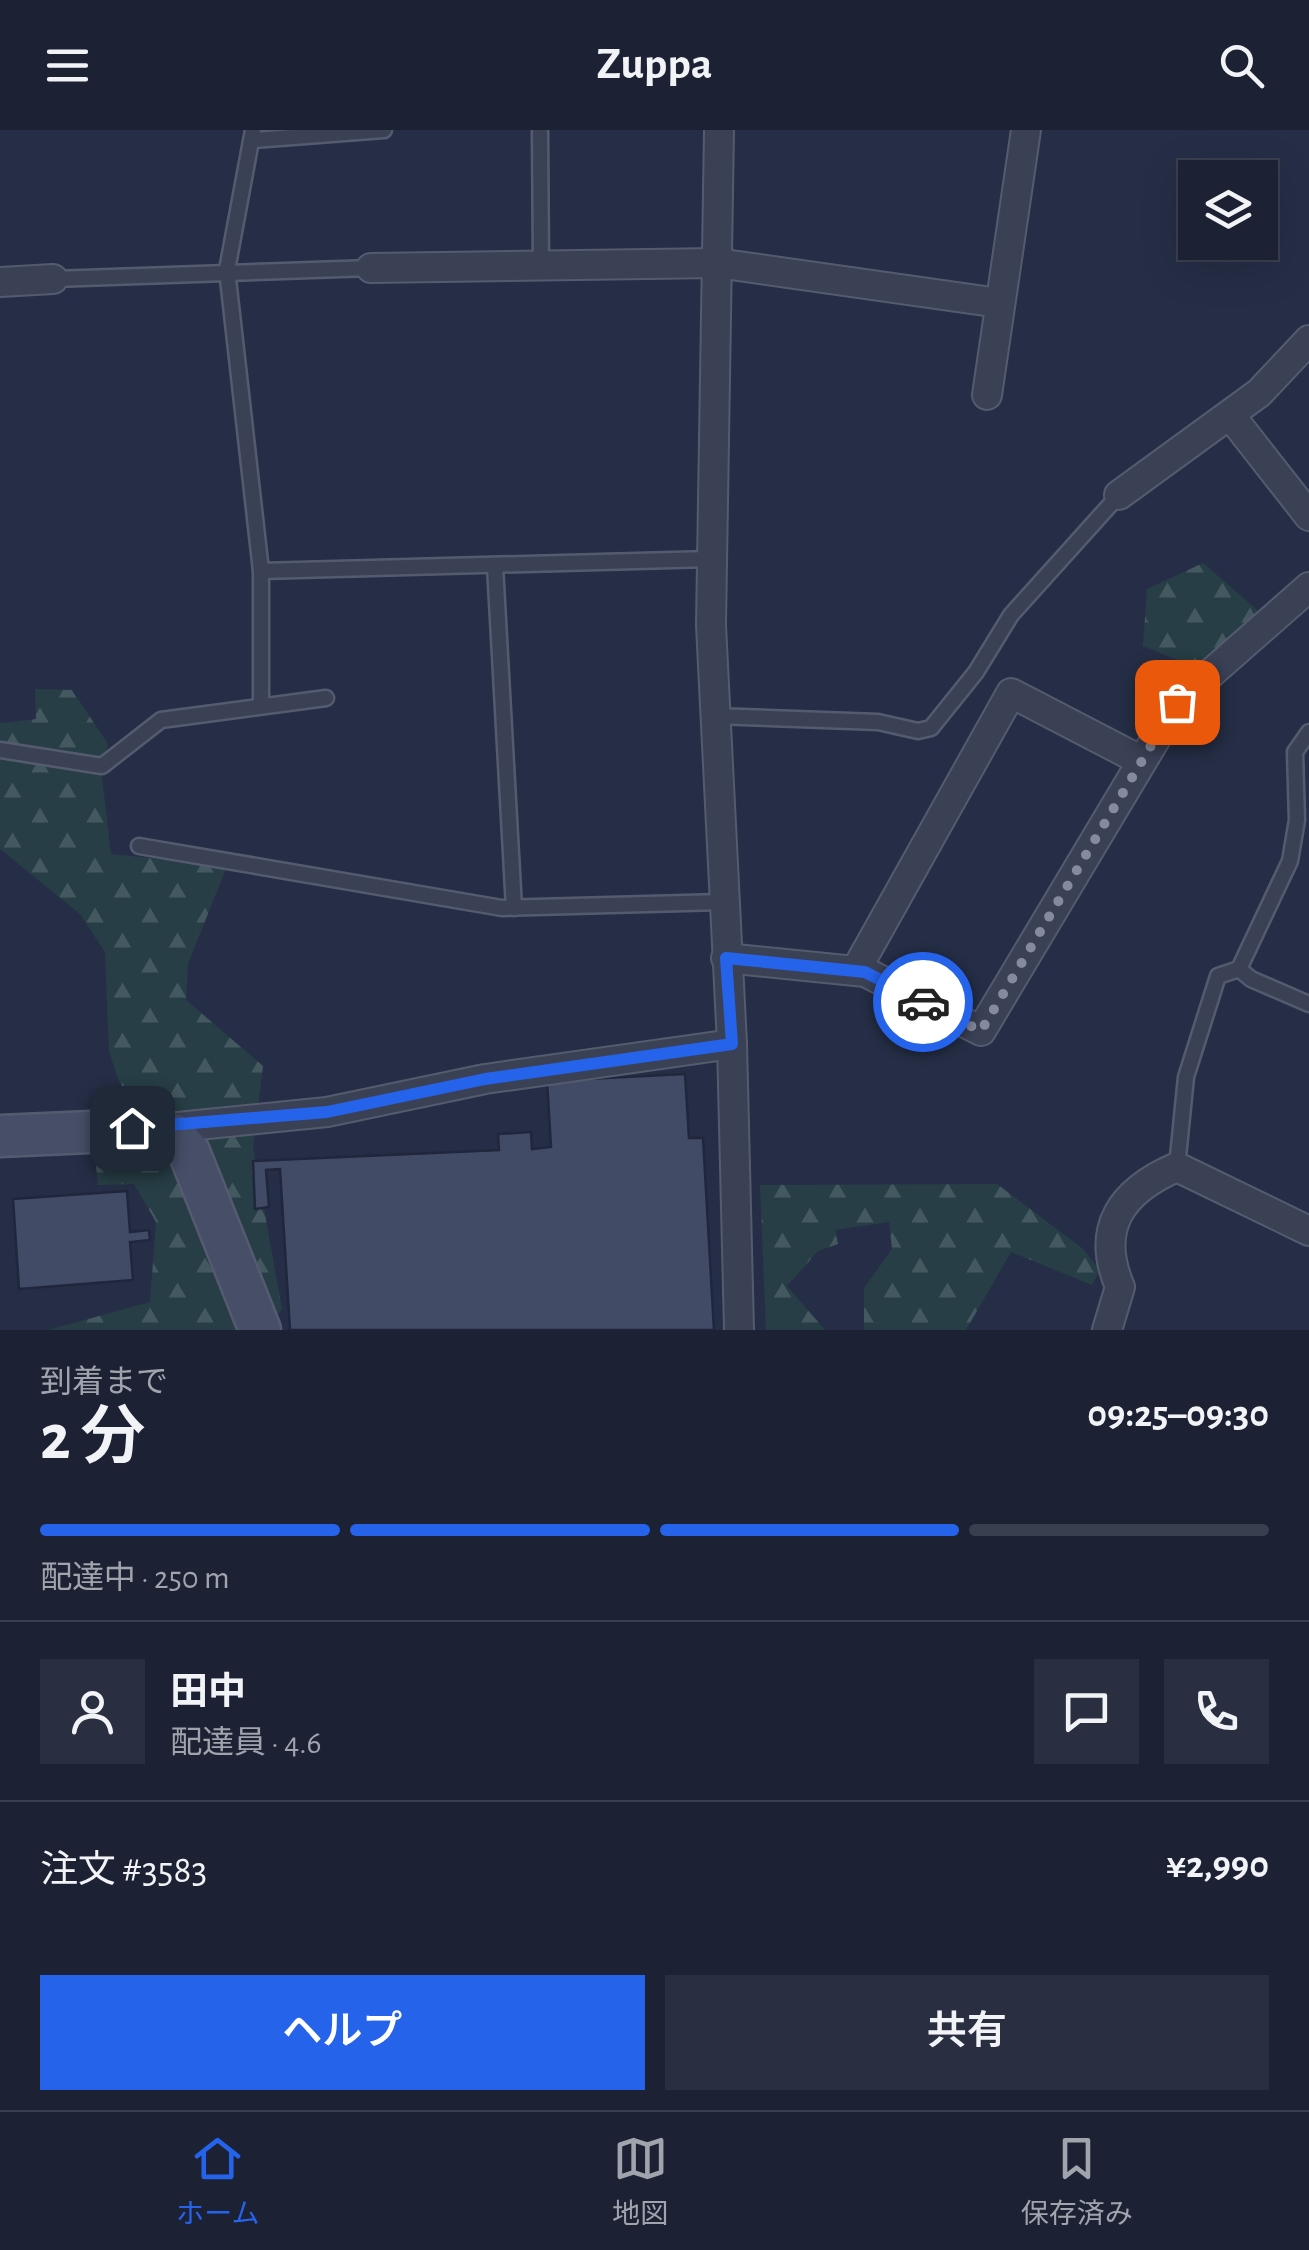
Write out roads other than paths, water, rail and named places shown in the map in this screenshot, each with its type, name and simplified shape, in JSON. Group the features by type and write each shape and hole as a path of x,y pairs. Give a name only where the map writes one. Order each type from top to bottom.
{"street":[{"path":"719,130 710,559 722,902 732,1044 739,1330"},
{"path":"988,395 1026,130"},
{"path":"371,268 717,263 999,303"},
{"path":"0,282 53,279"},
{"path":"1120,495 1259,393 1309,340"},
{"path":"1230,415 1309,516"},
{"path":"726,958 856,970 981,1031 1177,702 1309,587"},
{"path":"856,970 1011,694 1142,761"},
{"path":"0,1136 158,1129 327,1112 485,1079 732,1044"},
{"path":"158,1129 172,1134 189,1152 260,1330"},
{"path":"1107,1330 1120,1287 1108,1259 1112,1225 1138,1188 1177,1167 1309,1231"}],"lane":[{"path":"261,706 261,572 227,270 254,135 384,130"},
{"path":"540,130 540,265"},
{"path":"53,279 371,268"},
{"path":"714,716 878,722 918,731 931,728 976,672 1011,615 1120,495"},
{"path":"261,572 710,559"},
{"path":"494,566 514,908"},
{"path":"0,750 102,766 161,720 326,698"},
{"path":"1177,1167 1186,1077 1218,976 1239,969 1290,861 1297,820 1295,752 1309,732"},
{"path":"139,846 514,908 722,902"},
{"path":"1239,969 1251,980 1309,1004"}]}
